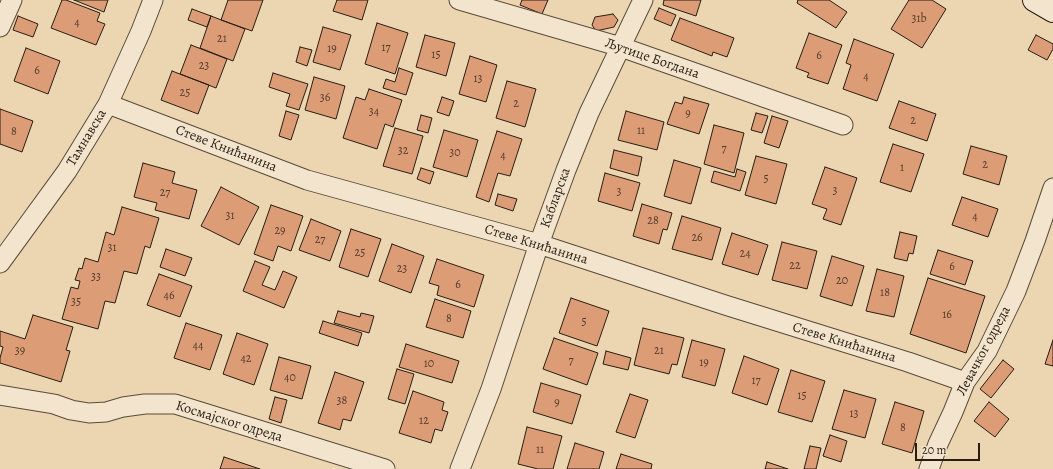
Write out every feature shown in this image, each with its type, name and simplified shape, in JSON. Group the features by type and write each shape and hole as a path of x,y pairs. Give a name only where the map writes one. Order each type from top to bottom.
{"street":[{"path":"0,27 12,0"},
{"name":"Тамнавска","path":"0,263 67,171 108,104 141,31 153,0"},
{"name":"Љутице Богдана","path":"458,0 621,47 843,124"},
{"name":"Кабларска","path":"460,469 492,389 539,244 589,113 643,0"},
{"path":"1034,0 1053,11"},
{"name":"Стеве Книћанина","path":"108,104 307,180 539,244 725,305 908,362 965,382"},
{"name":"Левачког одреда","path":"929,469 938,444 965,382 987,351 1016,291 1053,188"},
{"name":"Космајског одреда","path":"0,395 54,404 89,414 146,404 175,404 385,469"}],"building":[{"path":"62,0 66,0 100,13 97,21 105,24 96,45 51,28"},
{"path":"74,0 108,0 104,12"},
{"path":"228,0 263,0 252,31 221,20"},
{"path":"337,0 368,0 362,20 333,11"},
{"path":"522,0 548,0 542,14 520,5"},
{"path":"664,0 701,0 696,16 663,5"},
{"path":"798,0 829,0 847,12 836,28 797,3"},
{"path":"909,0 932,0 946,9 922,48 891,29"},
{"path":"659,8 676,15 671,26 654,19"},
{"path":"192,9 211,16 207,27 188,20"},
{"path":"613,14 618,20 614,27 596,31 592,25 595,17"},
{"path":"18,16 38,24 33,37 13,30"},
{"path":"211,16 245,29 233,61 200,48"},
{"path":"680,18 734,38 727,57 713,52 712,56 671,40"},
{"path":"377,23 408,33 395,74 365,64"},
{"path":"323,27 351,35 340,70 313,62"},
{"path":"809,33 842,45 828,84 807,77 809,73 796,68"},
{"path":"425,35 455,43 446,76 416,67"},
{"path":"1036,35 1053,44 1053,49 1047,60 1028,50"},
{"path":"854,39 894,54 877,101 843,89 851,65 846,63"},
{"path":"191,45 227,59 216,88 180,74"},
{"path":"300,47 312,50 307,66 296,62"},
{"path":"26,48 60,61 48,94 14,81"},
{"path":"470,56 497,65 486,102 459,94"},
{"path":"399,68 413,73 406,95 383,88 386,79 395,82"},
{"path":"172,71 209,85 198,114 161,100"},
{"path":"273,73 308,84 299,110 286,106 290,94 269,87"},
{"path":"314,77 345,86 336,119 305,110"},
{"path":"507,81 536,89 525,127 496,118"},
{"path":"369,89 402,100 393,127 385,124 377,149 343,138 356,97 365,100"},
{"path":"442,97 454,101 449,116 437,112"},
{"path":"684,97 709,104 699,134 667,124 675,102 682,104"},
{"path":"899,101 936,114 927,141 889,128"},
{"path":"0,109 33,121 22,152 0,144"},
{"path":"286,111 299,115 291,140 279,136"},
{"path":"626,111 664,122 657,150 618,140"},
{"path":"756,113 768,116 762,133 751,130"},
{"path":"421,115 432,118 428,133 417,130"},
{"path":"772,116 788,121 779,148 764,143"},
{"path":"714,125 744,133 734,173 704,164"},
{"path":"395,128 423,136 412,174 383,166"},
{"path":"444,130 478,140 467,177 433,167"},
{"path":"497,131 522,139 510,176 498,173 489,202 476,197"},
{"path":"893,144 924,154 911,192 880,182"},
{"path":"971,146 1007,156 999,185 963,174"},
{"path":"614,150 642,157 638,176 610,168"},
{"path":"756,156 787,164 776,204 745,195"},
{"path":"674,160 701,168 691,204 664,196"},
{"path":"143,163 175,172 172,183 197,190 189,219 155,210 157,203 134,197"},
{"path":"825,167 857,178 841,225 823,219 827,209 812,204"},
{"path":"421,168 434,172 430,184 417,179"},
{"path":"737,169 746,172 740,191 711,182 714,171 735,177"},
{"path":"605,173 640,183 632,211 598,201"},
{"path":"221,187 259,207 239,245 201,226"},
{"path":"498,194 517,199 513,211 495,205"},
{"path":"962,197 998,209 988,237 952,225"},
{"path":"642,204 672,213 667,230 663,229 659,244 633,236"},
{"path":"271,205 303,216 291,251 278,246 273,261 254,254"},
{"path":"122,207 159,218 150,248 145,246 137,274 124,271 115,303 105,301 98,329 62,319 71,287 78,289 80,281 75,280 79,268 82,269 85,258 98,262 106,232 114,235"},
{"path":"682,216 721,228 712,260 672,249"},
{"path":"311,219 341,231 330,261 299,250"},
{"path":"351,229 381,239 368,277 339,267"},
{"path":"900,232 917,236 913,254 909,253 907,261 894,258"},
{"path":"732,233 768,245 758,275 722,264"},
{"path":"782,242 817,251 807,289 772,280"},
{"path":"392,244 424,256 411,293 379,281"},
{"path":"166,249 192,258 185,276 160,267"},
{"path":"938,250 973,261 965,285 930,274"},
{"path":"832,256 864,266 852,306 820,296"},
{"path":"437,259 484,275 474,307 437,295 439,286 429,283"},
{"path":"255,261 270,267 262,285 275,290 283,271 297,277 284,308 243,291"},
{"path":"877,269 904,276 894,317 866,311"},
{"path":"159,274 192,286 180,317 147,305"},
{"path":"928,278 985,296 966,353 910,334"},
{"path":"571,298 609,311 597,346 559,333"},
{"path":"435,299 471,311 463,338 426,327"},
{"path":"338,311 360,317 361,313 374,316 369,333 334,323"},
{"path":"33,315 73,327 66,350 70,351 61,382 0,363 3,347 0,346 0,331 25,339"},
{"path":"323,321 362,333 358,346 319,333"},
{"path":"186,323 222,335 210,370 174,358"},
{"path":"643,328 684,338 677,365 672,364 669,374 634,365"},
{"path":"237,333 268,344 254,385 223,374"},
{"path":"554,338 598,353 587,385 543,369"},
{"path":"692,340 725,349 715,386 682,377"},
{"path":"1053,340 1053,366 1045,364"},
{"path":"406,344 459,361 452,383 399,367"},
{"path":"606,351 631,358 628,370 603,364"},
{"path":"744,356 779,369 767,405 732,393"},
{"path":"279,357 311,366 302,399 270,390"},
{"path":"1003,360 1014,369 991,398 980,389"},
{"path":"397,369 414,374 405,404 388,399"},
{"path":"791,370 825,381 812,422 778,412"},
{"path":"335,372 364,382 351,421 343,419 340,430 318,423"},
{"path":"541,383 581,395 572,424 533,412"},
{"path":"844,390 876,399 865,438 832,429"},
{"path":"413,391 444,402 442,410 448,412 442,431 435,429 431,443 399,433"},
{"path":"630,394 648,400 635,438 616,432"},
{"path":"275,397 287,400 281,423 269,419"},
{"path":"895,402 924,411 912,453 882,444"},
{"path":"989,402 1009,419 995,437 974,421"},
{"path":"527,427 562,436 553,469 538,469 518,464"},
{"path":"830,435 847,441 841,462 823,456"},
{"path":"575,443 604,452 599,469 567,469"},
{"path":"810,446 821,448 816,469 804,469"},
{"path":"621,454 652,464 651,469 616,469"},
{"path":"224,457 260,469 220,469"},
{"path":"767,462 788,469 765,469"}]}
